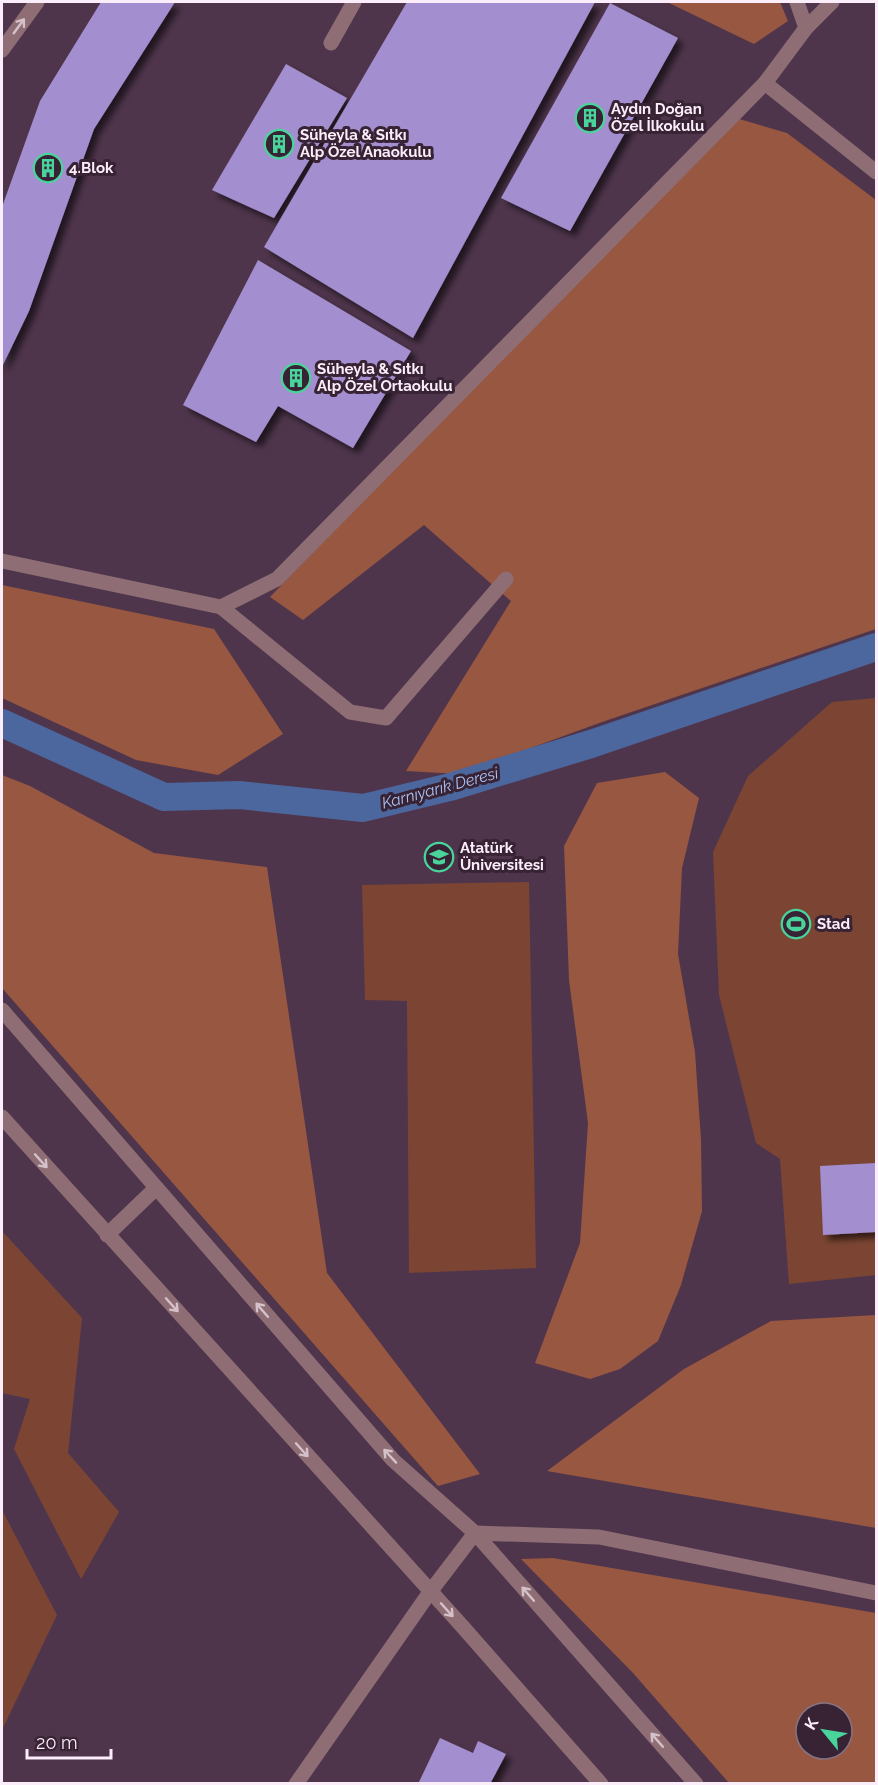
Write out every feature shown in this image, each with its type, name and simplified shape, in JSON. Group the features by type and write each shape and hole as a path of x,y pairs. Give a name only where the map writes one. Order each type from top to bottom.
{"street":[{"path":"2,50 37,2"},
{"path":"332,43 354,2"},
{"path":"797,2 806,28"},
{"path":"221,608 278,579 765,82 806,28 832,2"},
{"path":"765,82 876,172"},
{"path":"2,561 221,608 350,712 386,718 506,579"},
{"path":"2,1010 393,1460 475,1533 696,1784"},
{"path":"2,1118 601,1784"},
{"path":"108,1234 156,1188"},
{"path":"296,1784 430,1592 475,1533"},
{"path":"475,1533 599,1537 876,1593"}],"shaded area":[{"name":"Atatürk Üniversitesi","path":"2,2 876,2 876,1783 2,1784"},
{"path":"667,2 780,2 788,21 754,44"},
{"path":"736,118 787,133 876,200 876,629 602,722 459,774 406,771 511,601 424,525 303,620 270,597"},
{"path":"2,585 214,629 283,734 218,775 136,760 2,698"},
{"name":"Stad","path":"876,698 876,1275 789,1284 780,1159 756,1143 719,995 713,852 748,776 832,702"},
{"path":"665,772 699,798 682,868 678,954 695,1052 701,1140 702,1211 681,1285 658,1341 620,1369 590,1379 535,1363 580,1243 588,1123 569,980 564,846 597,783"},
{"path":"2,775 30,786 154,853 267,867 327,1273 480,1474 438,1486 2,988"},
{"path":"529,882 536,1268 409,1273 407,1001 365,1000 362,885"},
{"path":"2,1231 82,1318 68,1453 119,1512 81,1579 14,1449 30,1399 2,1393"},
{"path":"876,1315 876,1528 547,1471 684,1369 771,1321"},
{"path":"2,1510 57,1615 2,1730"},
{"path":"553,1558 876,1613 876,1783 729,1783 633,1673 521,1559"}],"building":[{"name":"4.Blok","path":"101,2 175,2 94,129 29,311 2,367 2,207 40,101"},
{"path":"407,2 595,2 413,338 264,247"},
{"name":"Aydın Doğan Özel İlkokulu","path":"610,3 678,38 570,231 501,198"},
{"name":"Süheyla & Sıtkı Alp Özel Anaokulu","path":"286,64 347,98 274,218 212,190"},
{"name":"Süheyla & Sıtkı Alp Özel Ortaokulu","path":"258,260 411,351 353,448 278,406 256,442 183,405"},
{"path":"876,1163 876,1232 823,1235 820,1166"},
{"path":"440,1738 473,1753 478,1741 506,1754 490,1784 418,1784"}],"waterway":[{"name":"Karnıyarık Deresi","path":"2,723 164,797 239,795 363,808 450,787 591,744 876,647"}],"place":[{"name":"Aydın Doğan Özel İlkokulu","path":"590,118"},
{"name":"Süheyla & Sıtkı Alp Özel Anaokulu","path":"279,144"},
{"name":"4.Blok","path":"48,168"},
{"name":"Süheyla & Sıtkı Alp Özel Ortaokulu","path":"296,378"},
{"name":"Atatürk Üniversitesi","path":"439,857"},
{"name":"Stad","path":"796,924"}]}
